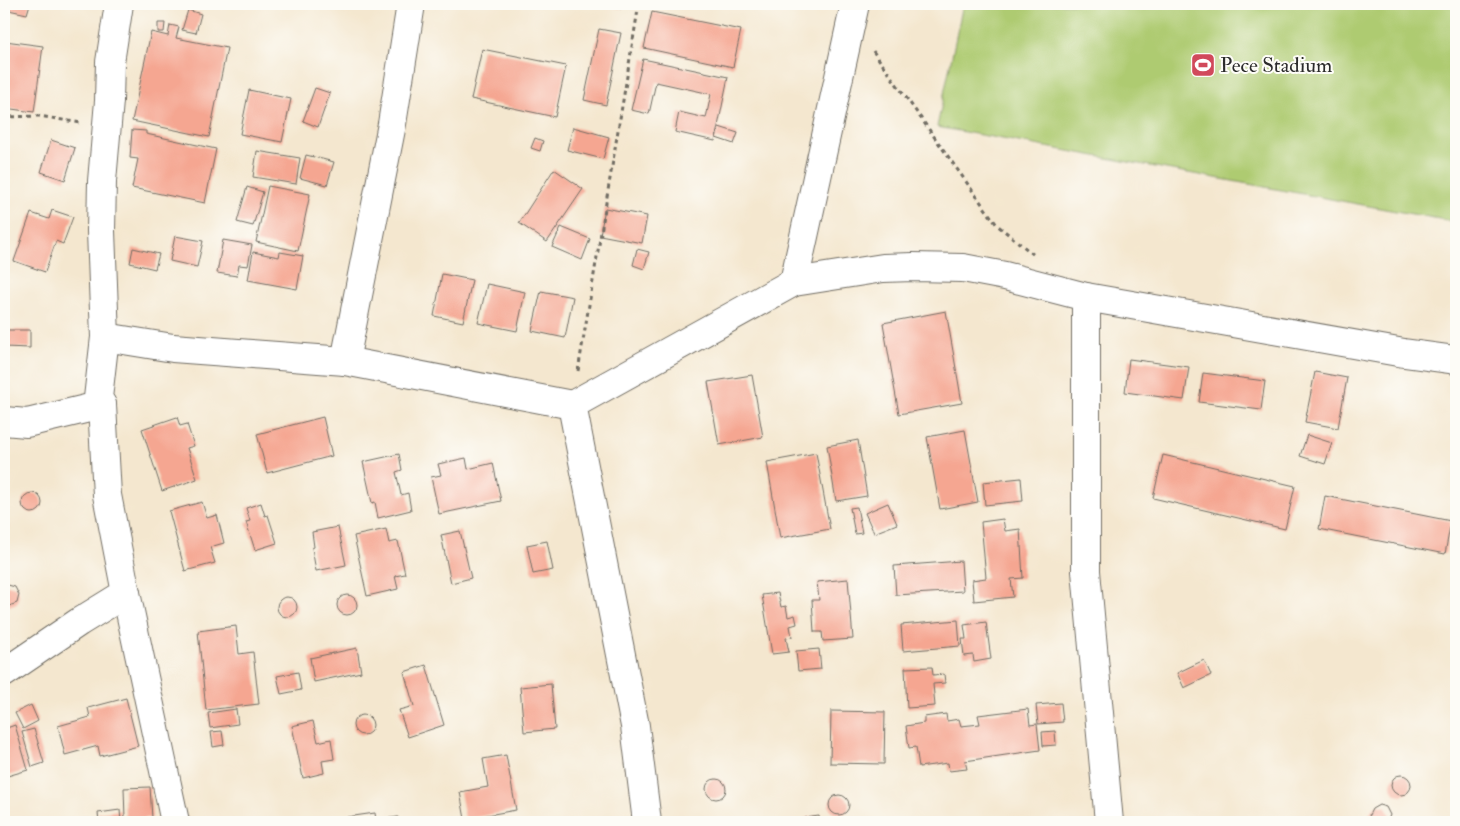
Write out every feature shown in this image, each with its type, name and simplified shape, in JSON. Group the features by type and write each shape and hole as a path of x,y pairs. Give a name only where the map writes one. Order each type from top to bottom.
{"street":[{"path":"119,4 110,62 109,101 102,181 101,231 105,337 98,398 102,405 107,495 175,822"},
{"path":"345,361 392,124 411,4"},
{"path":"794,282 853,12"},
{"path":"105,337 173,348 345,361 572,405 794,282 884,268 914,267 963,268 1005,276 1086,297 1404,353 1456,360"},
{"path":"1086,297 1086,571 1109,822"},
{"path":"4,421 27,423 102,405"},
{"path":"572,405 635,726 646,822"},
{"path":"4,673 126,593"}],"path":[{"path":"572,405 639,4"},
{"path":"853,12 997,225 1034,255"},
{"path":"4,117 39,116 82,123 109,101"}],"green space":[{"name":"Pece Stadium","path":"963,4 1456,4 1456,222 937,127"}],"building":[{"path":"4,4 30,4 27,14 4,9"},
{"path":"607,4 622,4 621,9"},
{"path":"188,10 201,14 196,33 182,30"},
{"path":"652,12 741,30 733,67 644,48"},
{"path":"158,23 165,23 164,32 158,32"},
{"path":"170,25 179,27 176,38 227,48 209,137 132,121 151,32 168,36"},
{"path":"599,29 621,33 606,105 584,100"},
{"path":"5,41 43,46 34,112 4,108"},
{"path":"482,49 566,66 555,117 471,99"},
{"path":"643,59 728,77 715,141 675,132 679,112 706,118 711,94 656,82 649,114 631,110"},
{"path":"315,88 330,93 318,127 303,121"},
{"path":"249,90 291,99 282,142 240,134"},
{"path":"573,127 609,137 603,159 567,150"},
{"path":"719,127 738,133 734,144 716,138"},
{"path":"132,130 146,131 146,134 216,149 205,203 132,188 138,159 130,158"},
{"path":"535,138 543,141 540,151 531,148"},
{"path":"51,140 75,148 65,180 41,172"},
{"path":"257,151 300,158 296,184 253,177"},
{"path":"306,155 334,162 327,185 300,178"},
{"path":"554,169 583,189 547,242 519,223"},
{"path":"268,186 310,194 298,251 256,242"},
{"path":"247,187 263,192 253,226 237,222"},
{"path":"605,208 647,216 642,243 600,235"},
{"path":"52,210 73,217 63,244 56,241 45,272 14,261 31,213 49,219"},
{"path":"561,227 590,239 582,260 552,247"},
{"path":"175,236 203,241 197,267 170,261"},
{"path":"223,240 252,245 248,266 239,265 237,276 217,273"},
{"path":"133,248 159,254 155,269 130,263"},
{"path":"637,249 649,252 644,269 633,265"},
{"path":"253,252 279,257 280,252 303,256 297,289 248,280"},
{"path":"442,274 472,280 463,322 434,316"},
{"path":"487,284 525,292 517,331 478,323"},
{"path":"541,291 573,297 565,338 532,331"},
{"path":"946,311 962,403 899,414 883,323"},
{"path":"4,330 30,330 30,348 4,347"},
{"path":"1129,359 1189,367 1184,400 1125,392"},
{"path":"1315,372 1347,378 1338,428 1305,422"},
{"path":"1203,373 1265,381 1261,410 1199,402"},
{"path":"752,375 763,437 719,445 708,382"},
{"path":"177,417 180,426 187,424 194,446 187,448 197,479 162,491 142,429"},
{"path":"323,417 332,456 267,473 257,434"},
{"path":"965,430 978,502 940,509 927,437"},
{"path":"1307,435 1332,443 1325,464 1300,456"},
{"path":"858,440 867,496 836,501 827,446"},
{"path":"816,453 830,529 780,538 767,462"},
{"path":"399,454 402,470 396,472 401,495 408,493 411,510 378,518 375,502 372,503 363,462"},
{"path":"1163,455 1295,486 1285,529 1153,498"},
{"path":"466,458 468,469 493,463 501,501 439,514 431,477 441,475 438,464"},
{"path":"1021,478 1023,501 985,505 983,482"},
{"path":"32,493 39,496 42,503 39,510 32,513 25,510 22,503 25,496"},
{"path":"1325,496 1451,521 1445,554 1319,529"},
{"path":"202,502 207,518 217,515 224,543 210,547 215,563 185,571 169,511"},
{"path":"261,503 265,516 268,515 277,543 255,550 246,522 250,521 246,508"},
{"path":"888,503 897,524 874,533 865,513"},
{"path":"857,507 862,533 855,534 850,508"},
{"path":"1003,519 1005,531 1020,529 1023,578 1011,579 1013,597 974,601 972,580 986,578 981,522"},
{"path":"4,520 9,528 4,532"},
{"path":"338,527 346,565 316,571 312,548 314,547 312,532"},
{"path":"386,529 389,543 398,541 405,574 395,576 398,589 367,596 354,536"},
{"path":"460,531 471,578 451,583 441,535"},
{"path":"547,541 553,570 533,574 527,545"},
{"path":"961,561 963,591 896,595 894,566"},
{"path":"848,579 853,639 823,641 822,632 814,632 812,600 819,600 817,582"},
{"path":"8,585 15,587 19,595 17,603 9,606 4,604 4,587"},
{"path":"778,593 781,607 786,606 788,617 795,615 797,624 790,626 792,637 786,638 789,652 772,654 762,595"},
{"path":"347,595 354,598 357,605 354,612 347,615 340,612 337,605 340,598"},
{"path":"287,597 294,600 297,607 294,614 287,617 280,614 277,607 280,600"},
{"path":"958,620 960,646 903,651 901,625"},
{"path":"986,622 991,659 974,662 973,655 964,656 962,639 966,639 964,625"},
{"path":"236,626 239,654 253,652 259,704 206,710 198,631"},
{"path":"357,648 361,672 314,682 310,658"},
{"path":"819,649 821,669 798,671 796,651"},
{"path":"1204,660 1211,675 1184,688 1177,673"},
{"path":"426,665 444,725 408,737 399,710 414,706 404,672"},
{"path":"932,667 933,675 944,674 945,683 933,684 935,706 907,708 905,668"},
{"path":"298,672 301,690 281,694 277,676"},
{"path":"551,684 555,729 524,732 520,687"},
{"path":"126,698 138,746 100,756 98,746 65,755 58,726 90,717 88,708"},
{"path":"1061,703 1063,722 1038,724 1036,705"},
{"path":"31,705 38,721 23,729 15,713"},
{"path":"236,709 238,724 210,728 208,713"},
{"path":"1028,709 1030,725 1037,724 1040,750 965,761 967,769 949,771 948,763 919,767 916,747 909,748 906,726 924,723 924,717 946,714 947,721 959,719 961,726 980,724 978,715"},
{"path":"831,711 885,712 884,764 830,763"},
{"path":"363,715 370,718 373,725 370,732 363,735 356,732 353,725 356,718"},
{"path":"313,721 318,742 331,739 334,759 322,761 324,773 303,778 292,726"},
{"path":"15,725 28,770 4,777 4,729"},
{"path":"34,729 44,763 32,767 22,732"},
{"path":"222,731 224,745 213,747 211,732"},
{"path":"1055,731 1056,745 1043,746 1042,732"},
{"path":"506,755 516,810 465,819 460,792 488,787 483,759"},
{"path":"1401,775 1408,778 1411,785 1408,792 1401,795 1394,792 1391,785 1394,778"},
{"path":"716,779 723,782 726,789 723,796 716,799 709,796 706,789 709,782"},
{"path":"150,787 152,818 125,819 124,788"},
{"path":"839,795 846,798 849,805 846,812 839,815 832,812 829,805 832,798"},
{"path":"1379,805 1386,807 1390,815 1387,822 1372,822 1369,815 1372,809"},
{"path":"120,810 121,822 99,822 98,813"},
{"path":"375,813 376,820 398,817 399,822 348,822 347,817"},
{"path":"819,816 820,822 806,822 805,818"}],"place":[{"name":"Pece Stadium","path":"1203,65"}]}
